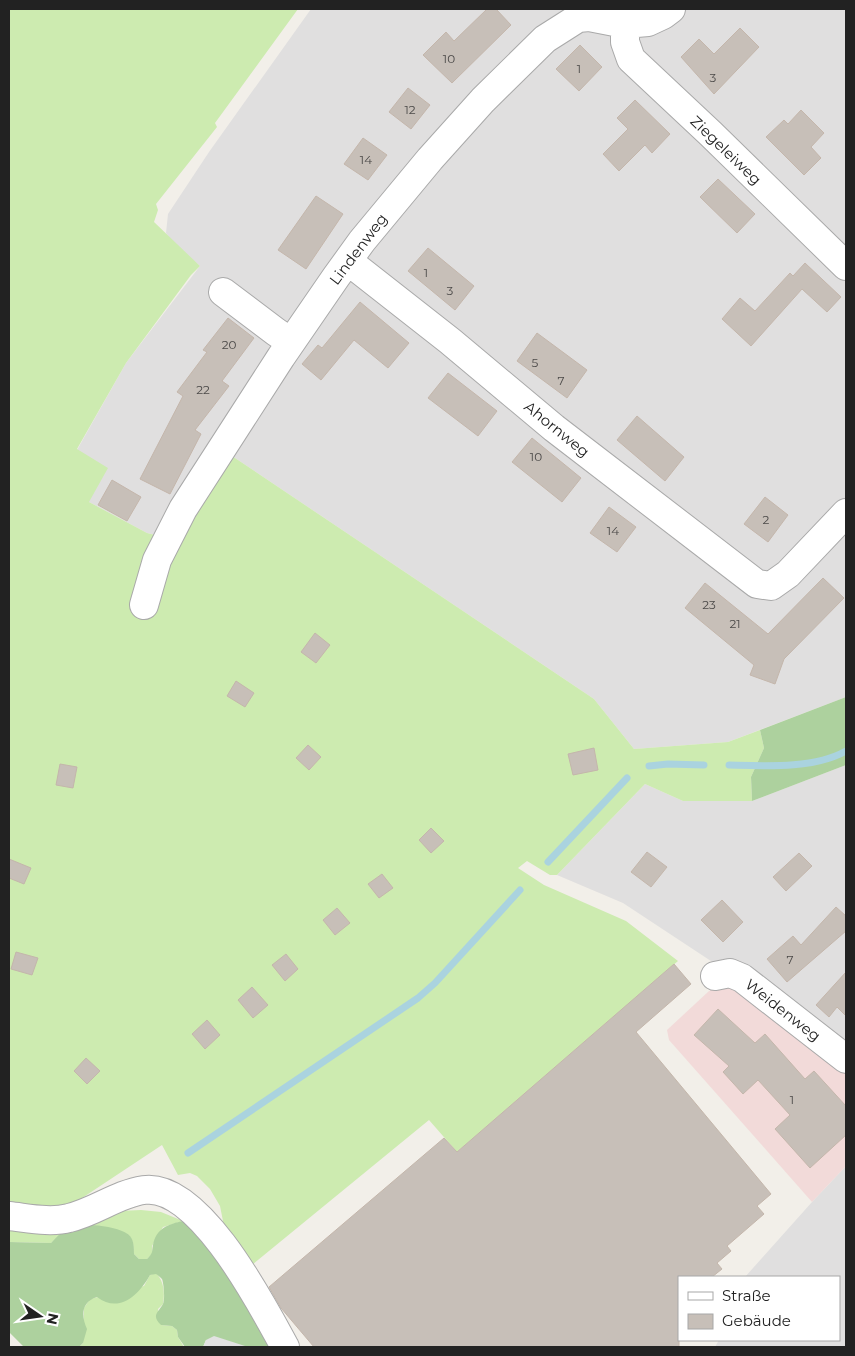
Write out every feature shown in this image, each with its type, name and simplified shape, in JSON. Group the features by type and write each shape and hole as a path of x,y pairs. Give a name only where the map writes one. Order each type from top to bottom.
{"street":[{"name":"Lindenweg","path":"144,605 158,560 183,509 292,342 362,241 437,152 483,100 545,39 578,18 589,17 625,24 648,22 663,16 671,9"},
{"name":"Ziegeleiweg","path":"625,24 625,42 631,59 846,266"},
{"name":"Ahornweg","path":"348,261 442,335 554,428 756,584 771,586 788,574 846,513"},
{"path":"223,292 292,342"},
{"name":"Weidenweg","path":"715,976 730,973 742,978 846,1059"},
{"path":"9,1216 45,1220 67,1219 86,1213 117,1198 144,1190 159,1191 173,1197 199,1216 217,1235 246,1279 286,1347"}],"shaded area":[{"path":"311,9 846,9 846,697 728,742 634,749 594,699 229,454 155,535 147,533 89,502 77,450 126,363 200,266 172,241 166,233 168,214 209,152"},
{"path":"846,765 846,1047 743,968 723,959 717,965 623,903 557,875 645,784 683,801 752,801"},
{"path":"731,983 846,1072 846,1166 812,1202 669,1040 667,1030 709,991 722,984"},
{"path":"846,1166 846,1347 715,1347 718,1341 840,1341 840,1276 746,1276"},
{"path":"214,1336 246,1347 203,1347 206,1340"}],"green space":[{"path":"9,9 298,9 215,123 217,127 156,204 158,210 154,222 200,266 191,275 126,363 77,449 108,468 89,502 147,533 155,535 229,454 594,699 634,749 728,742 760,730 764,748 751,777 752,801 683,801 645,784 557,875 550,875 527,861 518,868 544,885 626,921 678,961 457,1152 429,1120 252,1265 224,1226 220,1206 210,1189 197,1176 190,1173 178,1175 162,1145 64,1210 9,1209"},
{"path":"846,697 846,765 752,801 751,777 764,748 760,730"},
{"path":"141,1210 161,1212 183,1221 163,1227 152,1246 153,1253 147,1259 139,1259 134,1254 133,1243 129,1235 85,1224 119,1211"},
{"path":"183,1221 209,1241 276,1347 246,1347 206,1340 203,1347 185,1347 178,1337 177,1330 172,1326 161,1325 156,1319 156,1314 163,1304 164,1296 162,1279 156,1274 150,1275 134,1295 121,1303 105,1302 97,1297 88,1302 83,1314 87,1329 83,1343 79,1347 24,1347 9,1332 9,1242 51,1243 69,1227 82,1225 110,1227 130,1236 134,1247 134,1254 139,1259 147,1259 151,1254 155,1239 160,1231 168,1225"},
{"path":"9,1222 69,1227 51,1243 9,1242"},
{"path":"156,1273 161,1280 164,1291 163,1304 158,1309 161,1325 172,1326 177,1330 178,1337 184,1347 79,1347 83,1343 84,1308 90,1299 144,1286 150,1275"}],"building":[{"path":"487,9 496,9 511,25 452,83 423,55 446,32 454,41"},
{"path":"740,28 759,47 714,94 681,57 699,39 714,54"},
{"path":"580,45 602,67 579,91 556,69"},
{"path":"408,88 430,105 411,129 389,112"},
{"path":"635,100 670,134 652,153 645,145 619,171 603,154 628,129 617,118"},
{"path":"801,110 824,133 811,147 821,158 804,175 766,137 784,120 788,124"},
{"path":"363,138 387,155 368,180 344,164"},
{"path":"718,179 755,214 737,233 700,197"},
{"path":"316,196 343,214 306,269 278,250"},
{"path":"428,248 474,286 455,310 408,271"},
{"path":"805,263 841,297 827,312 802,289 751,346 722,319 740,298 755,311 790,273 793,276"},
{"path":"360,302 409,343 388,368 354,340 321,380 302,364 318,345 322,348"},
{"path":"228,318 254,338 222,381 229,386 195,430 201,434 170,494 140,479 183,396 177,392 207,352 203,350"},
{"path":"537,333 587,370 567,398 517,361"},
{"path":"448,373 497,411 478,436 428,398"},
{"path":"637,416 684,457 665,481 617,440"},
{"path":"532,438 581,478 562,502 512,462"},
{"path":"112,480 141,497 127,521 98,505"},
{"path":"765,497 788,515 768,542 744,524"},
{"path":"609,507 636,527 617,552 590,533"},
{"path":"823,578 844,598 784,659 775,684 750,675 754,665 685,608 705,583 768,634"},
{"path":"315,633 330,645 316,663 301,652"},
{"path":"236,681 254,693 245,707 227,696"},
{"path":"308,745 321,757 309,770 296,758"},
{"path":"594,748 598,770 573,775 568,754"},
{"path":"60,764 77,767 73,788 56,785"},
{"path":"431,828 444,841 431,853 419,840"},
{"path":"647,852 667,867 651,887 631,872"},
{"path":"799,853 812,866 786,891 773,877"},
{"path":"9,859 31,868 24,884 9,878"},
{"path":"382,874 393,888 379,898 368,884"},
{"path":"722,900 743,922 723,942 701,920"},
{"path":"836,907 846,916 846,931 787,982 767,959 793,936 801,945"},
{"path":"337,908 350,923 335,935 323,920"},
{"path":"16,952 38,958 32,975 11,969"},
{"path":"286,954 298,969 285,981 272,965"},
{"path":"674,964 691,984 636,1032 771,1194 757,1206 764,1214 727,1246 731,1251 717,1263 722,1269 713,1276 678,1276 679,1347 314,1347 281,1308 269,1287 444,1138 457,1152"},
{"path":"846,972 846,1016 837,1007 829,1017 816,1005"},
{"path":"252,987 268,1005 253,1018 238,1000"},
{"path":"718,1009 755,1043 765,1034 805,1079 814,1071 846,1106 846,1135 810,1168 775,1129 790,1115 758,1080 743,1094 723,1072 729,1066 694,1035"},
{"path":"207,1020 220,1035 205,1049 192,1034"},
{"path":"86,1058 100,1071 87,1084 74,1071"}],"waterway":[{"path":"729,765 773,766 804,764 833,757 846,751"},
{"path":"649,766 668,764 704,765"},
{"path":"548,862 627,778"},
{"path":"188,1153 418,998 435,983 520,890"}]}
